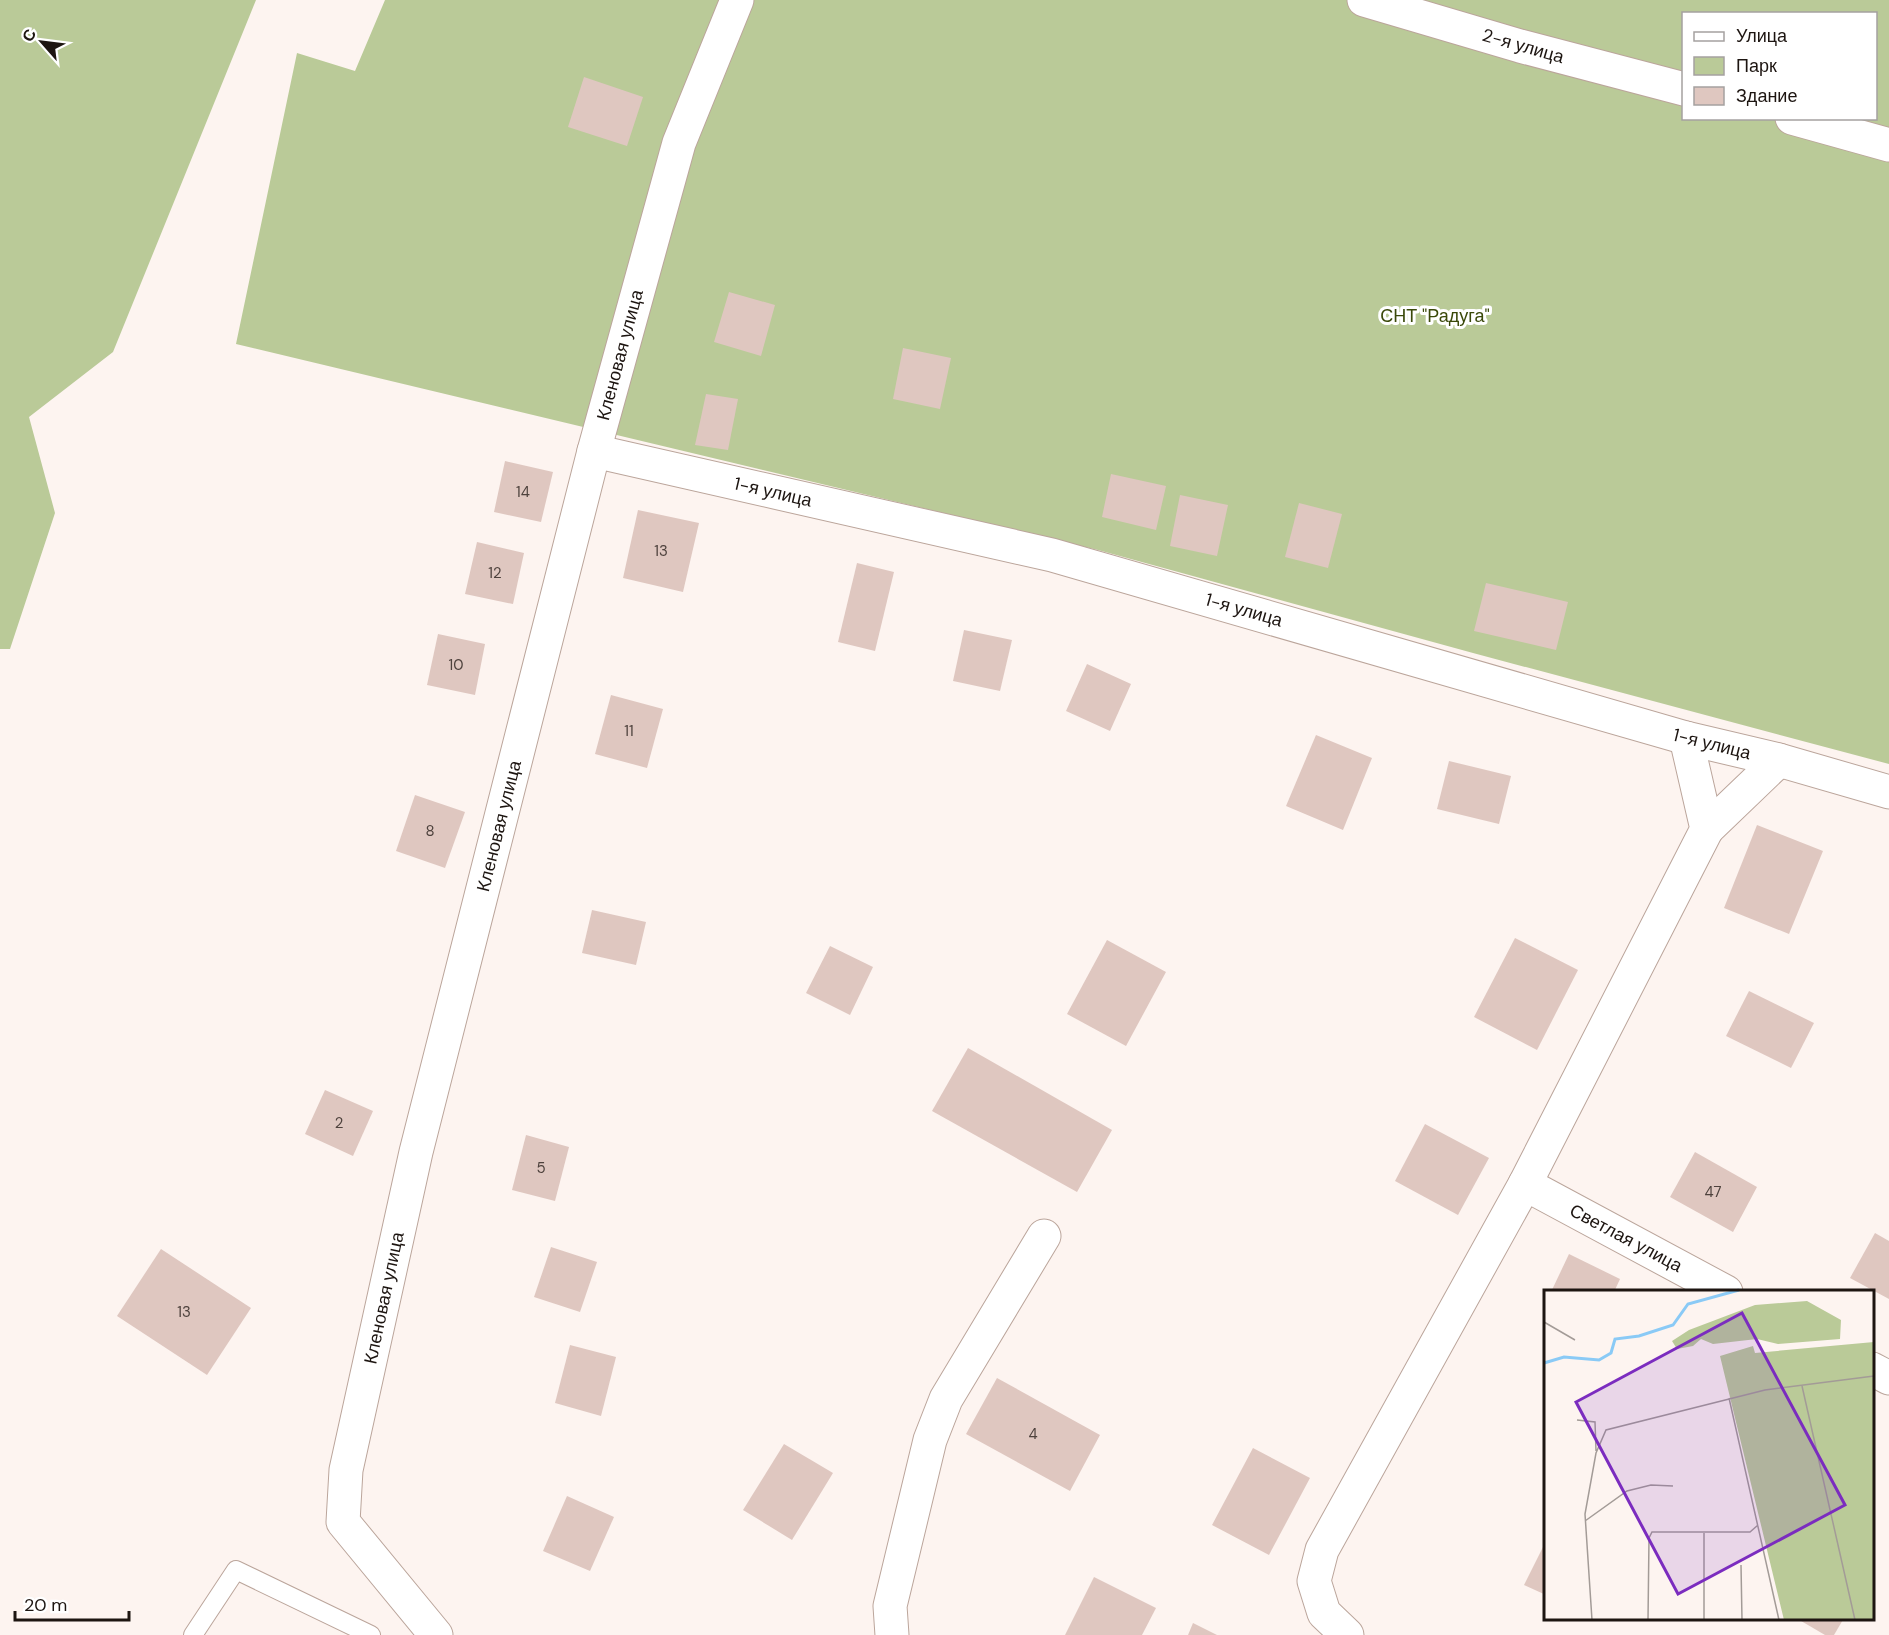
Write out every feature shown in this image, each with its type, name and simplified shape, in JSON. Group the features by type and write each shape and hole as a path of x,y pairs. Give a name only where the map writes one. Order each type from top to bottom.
{"street":[{"name":"Кленовая улица","path":"436,1635 343,1522 346,1470 416,1152 594,451 679,143 737,0"},
{"name":"2-я улица","path":"1364,0 1520,46 1682,89"},
{"path":"1799,120 1889,145"},
{"name":"1-я улица","path":"594,451 1052,555 1686,738 1779,760 1889,792"},
{"path":"1686,738 1707,829"},
{"path":"1345,1634 1324,1613 1314,1581 1322,1550 1525,1184 1707,829 1779,760"},
{"name":"Светлая улица","path":"1525,1184 1722,1290"},
{"path":"892,1635 890,1606 930,1440 946,1399 1044,1236"},
{"path":"1874,1370 1889,1378"}],"lane":[{"path":"193,1635 236,1570 371,1635"}],"green space":[{"path":"0,0 256,0 113,352 29,417 55,513 10,649 0,649"},
{"name":"СНТ \"Радуга\"","path":"385,0 1889,0 1889,764 1098,550 236,344 297,53 355,71"}],"building":[{"path":"584,77 643,97 627,146 568,127"},
{"path":"729,292 775,305 761,356 714,342"},
{"path":"903,348 951,358 940,409 893,399"},
{"path":"706,394 738,399 728,450 695,445"},
{"path":"505,461 553,472 541,522 494,512"},
{"path":"1111,474 1166,486 1156,530 1102,517"},
{"path":"1180,495 1228,505 1217,556 1170,546"},
{"path":"1299,503 1342,514 1328,568 1285,557"},
{"path":"638,510 699,523 683,592 623,578"},
{"path":"477,542 524,553 513,604 465,594"},
{"path":"857,563 894,572 875,651 838,642"},
{"path":"1486,583 1568,602 1556,650 1474,631"},
{"path":"964,630 1012,640 1000,691 953,681"},
{"path":"438,634 485,644 475,695 427,685"},
{"path":"1087,664 1131,684 1110,731 1066,711"},
{"path":"611,695 663,709 647,768 595,754"},
{"path":"1316,735 1372,758 1343,830 1286,806"},
{"path":"1449,761 1511,776 1499,824 1437,809"},
{"path":"415,795 465,812 445,868 396,851"},
{"path":"1757,825 1823,851 1789,934 1724,908"},
{"path":"592,910 646,922 636,965 582,953"},
{"path":"1515,938 1578,970 1537,1050 1474,1017"},
{"path":"1107,940 1166,972 1126,1046 1067,1014"},
{"path":"830,946 873,967 850,1015 806,993"},
{"path":"1749,991 1814,1023 1791,1068 1726,1036"},
{"path":"968,1048 1112,1130 1077,1192 932,1111"},
{"path":"325,1090 373,1111 353,1156 305,1134"},
{"path":"1425,1124 1489,1158 1458,1215 1395,1181"},
{"path":"526,1135 569,1147 555,1201 512,1190"},
{"path":"1695,1152 1757,1187 1733,1232 1670,1197"},
{"path":"1875,1233 1889,1241 1889,1299 1850,1278"},
{"path":"551,1247 597,1262 580,1312 534,1297"},
{"path":"161,1249 251,1308 207,1375 117,1316"},
{"path":"1569,1254 1620,1279 1615,1290 1552,1290"},
{"path":"570,1345 616,1357 601,1416 555,1403"},
{"path":"997,1378 1100,1435 1070,1491 966,1434"},
{"path":"784,1444 833,1473 792,1540 743,1510"},
{"path":"1253,1448 1310,1478 1269,1555 1212,1525"},
{"path":"567,1496 614,1517 590,1571 543,1551"},
{"path":"1544,1545 1544,1594 1524,1585"},
{"path":"1094,1577 1156,1608 1142,1635 1065,1635"},
{"path":"1799,1620 1843,1620 1834,1635 1825,1635"},
{"path":"1193,1623 1217,1635 1188,1635"}]}
